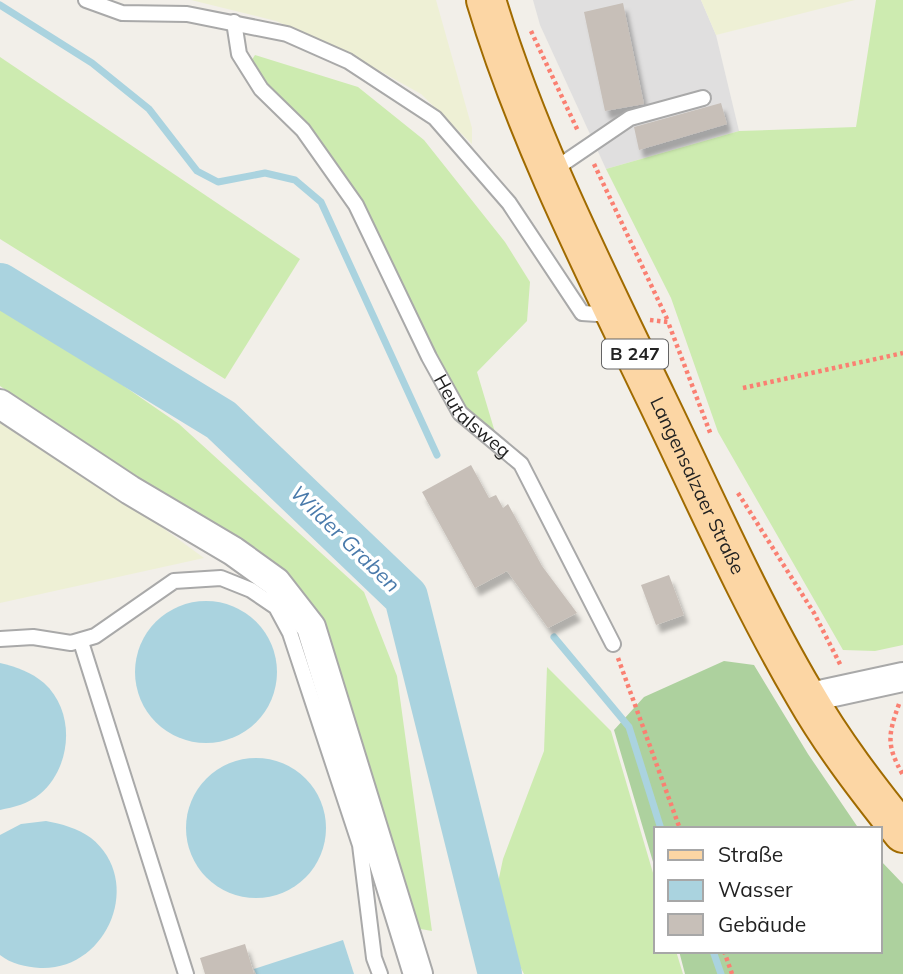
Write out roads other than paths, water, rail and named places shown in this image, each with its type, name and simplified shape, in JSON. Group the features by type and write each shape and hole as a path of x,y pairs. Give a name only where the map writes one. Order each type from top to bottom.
{"main road":[{"name":"Langensalzaer Straße","path":"486,0 551,172 616,315 776,645 861,780 903,833"}],"street":[{"path":"0,404 119,483 233,551 276,582 311,628 418,974"},
{"path":"807,698 903,677"}],"lane":[{"path":"86,0 122,13 187,14 287,34 348,61 435,118 509,203 582,313 616,315"},
{"name":"Heutalsweg","path":"234,22 239,54 261,89 303,130 356,205 429,357 460,412 521,464 613,644"},
{"path":"551,172 629,118 703,97"},
{"path":"0,639 33,637 81,642 95,636 174,581 221,578 251,590 276,607 290,633 360,845 374,958 380,974"},
{"path":"81,642 186,974"}],"water":[{"path":"206,601 233,607 256,622 271,645 277,672 271,699 256,722 233,737 206,743 179,737 156,722 141,699 135,672 141,645 156,622 179,607"},
{"path":"0,663 23,670 44,683 61,709 66,739 64,755 51,783 31,800 0,810"},
{"path":"256,758 283,763 305,779 321,801 326,828 321,855 305,877 283,893 256,898 229,893 207,877 191,855 186,828 191,801 207,779 229,763"},
{"path":"46,821 69,827 91,838 107,856 115,877 116,899 111,920 100,940 84,955 64,965 40,968 9,961 0,955 0,835 21,824"},
{"path":"343,940 354,974 256,974 254,969"}],"waterway":[{"path":"0,5 92,63 149,109 197,171 218,182 265,173 295,180 321,202 437,455"},
{"name":"Wilder Graben","path":"0,285 221,420 406,597 500,974"},
{"path":"554,637 629,727 660,827"},
{"path":"714,953 721,974"}]}
